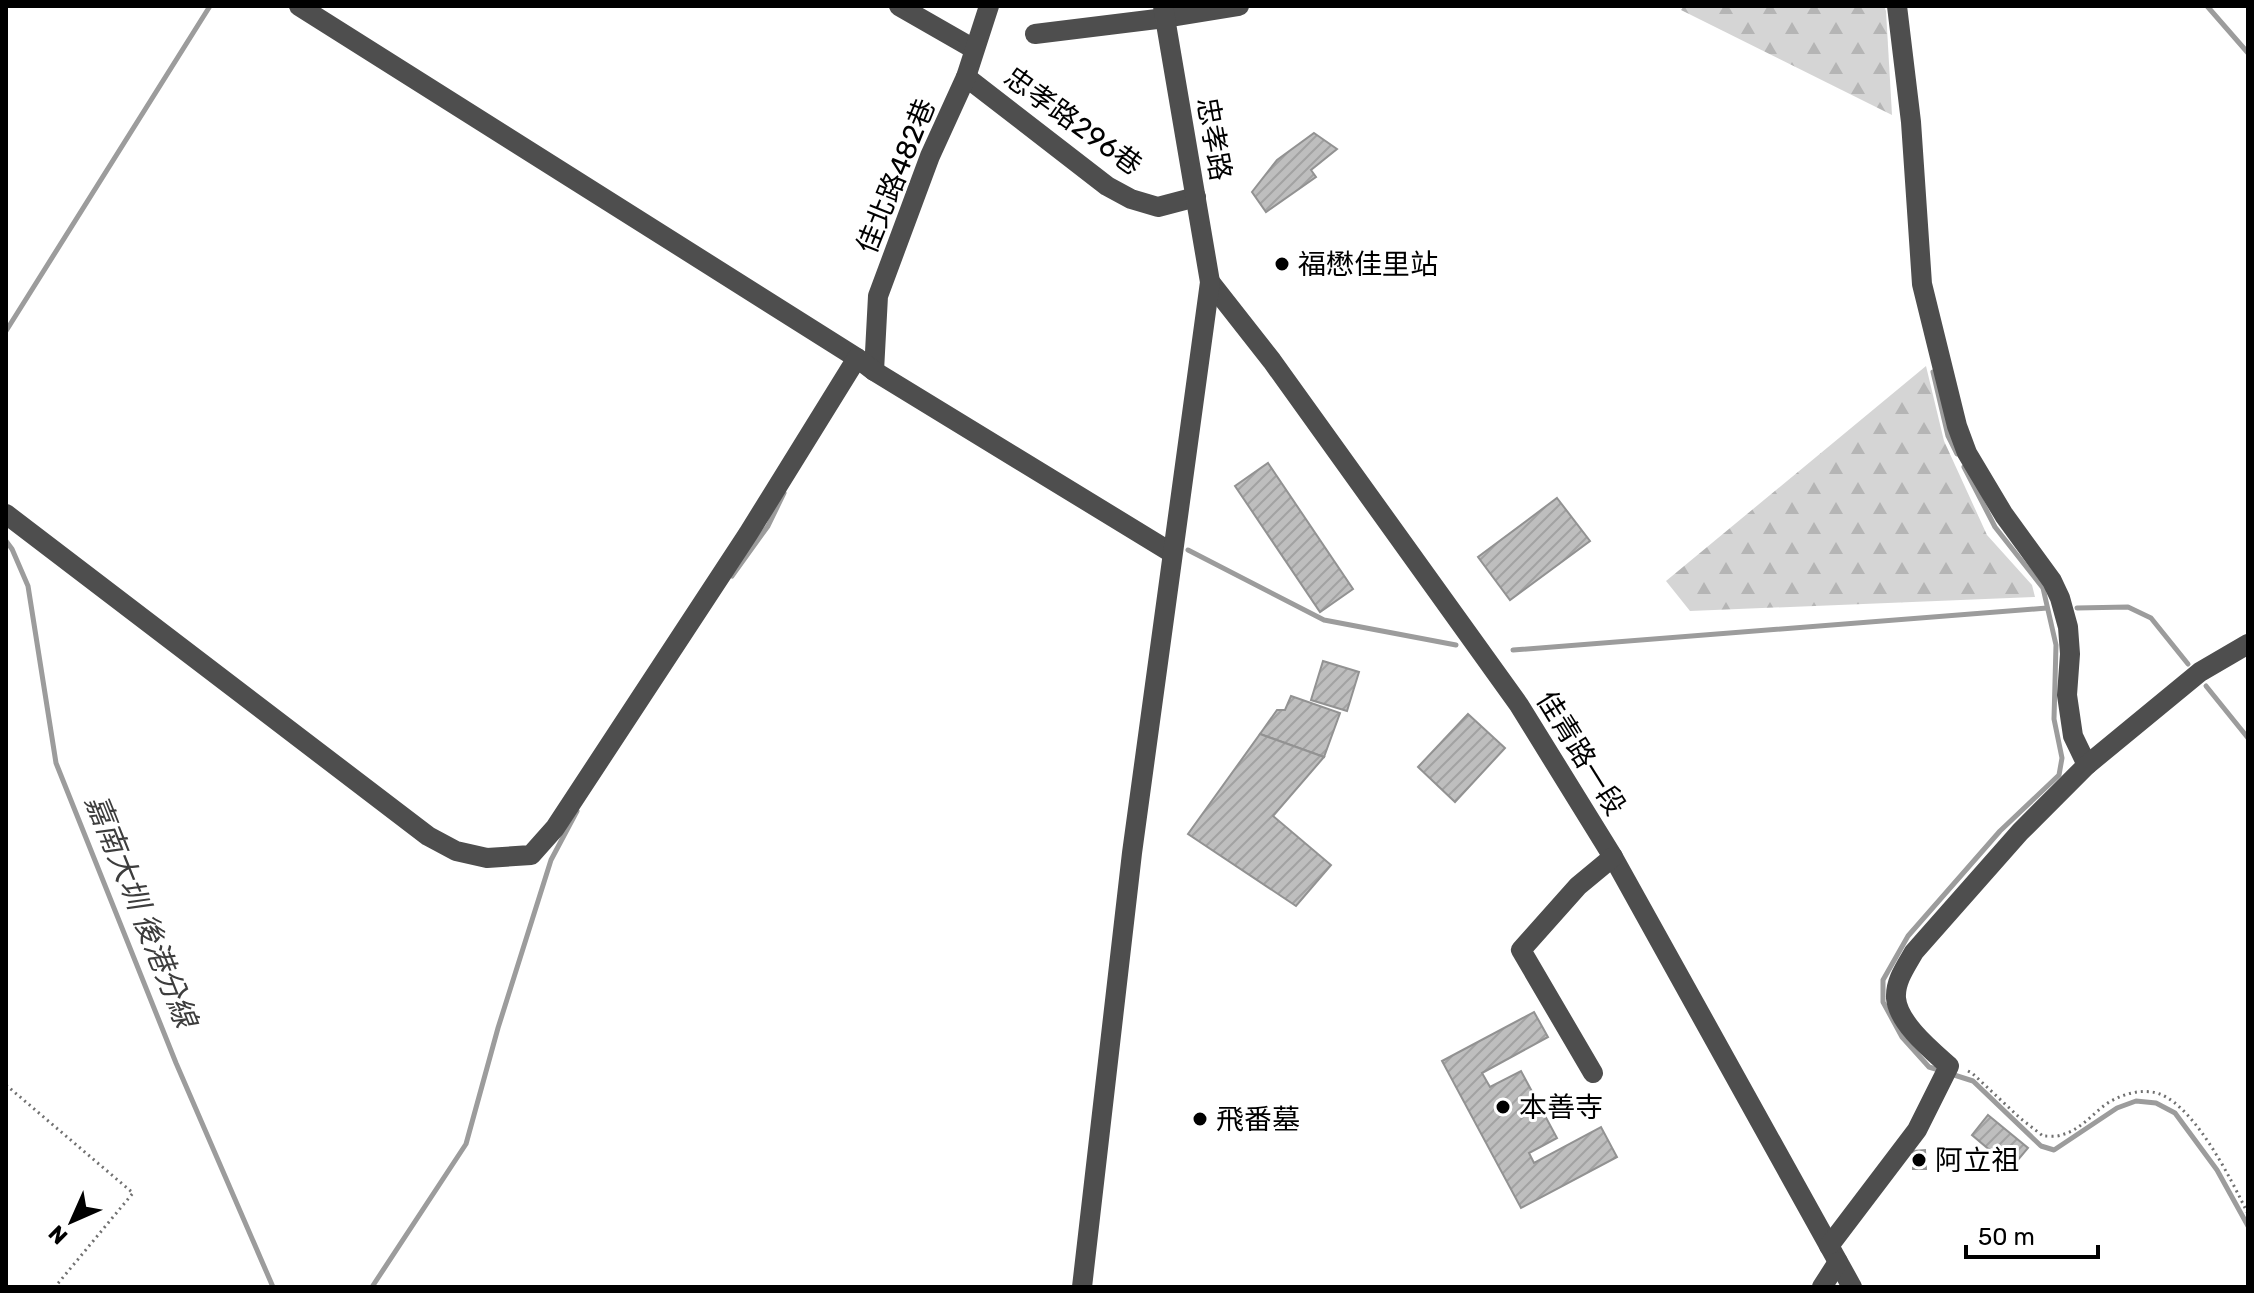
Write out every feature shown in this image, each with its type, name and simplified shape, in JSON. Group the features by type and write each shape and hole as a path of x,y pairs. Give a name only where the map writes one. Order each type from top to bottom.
{"street":[{"path":"299,6 874,371 1172,553"},
{"path":"899,6 974,49"},
{"name":"佳北路482巷","path":"874,371 878,296 930,156 966,77 989,6"},
{"path":"1035,34 1164,12 1238,6"},
{"path":"1897,6 1911,122 1922,284 1957,426 1967,453 2004,515 2052,581 2060,598 2068,627 2067,695 2073,736 2087,765"},
{"name":"忠孝路","path":"1164,12 1210,282"},
{"name":"忠孝路296巷","path":"966,77 1107,186 1131,199 1158,207 1196,197"},
{"path":"1082,1287 1132,853 1210,282"},
{"name":"佳青路一段","path":"1210,282 1272,361 1519,705 1613,857 1852,1287"},
{"path":"6,514 428,836 456,851 487,858 531,855 555,828 748,534 857,358"},
{"path":"1822,1287 1833,1254 1917,1130 1945,1075 1907,1025 1896,999 1900,974 1914,952 2020,832 2087,765 2200,672 2248,644"},
{"path":"1593,1073 1521,950 1578,886 1613,857"}],"path":[{"path":"1945,1075 1972,1073 2043,1136 2061,1135 2080,1127 2109,1102 2132,1092 2155,1092 2184,1109 2225,1167 2248,1214"},
{"path":"6,1085 133,1193 55,1287"}],"green space":[{"path":"1684,6 1884,6 1892,115 1681,10"},
{"path":"1926,366 1944,441 1987,535 2032,585 2035,597 1690,611 1666,581"}],"building":[{"path":"1314,133 1337,149 1311,170 1316,177 1266,212 1252,192 1277,160"},
{"path":"1268,463 1353,589 1320,612 1235,486"},
{"path":"1557,498 1590,541 1510,600 1478,557"},
{"path":"1323,661 1359,672 1347,711 1311,700"},
{"path":"1291,696 1340,713 1324,757 1260,734 1277,710 1285,710"},
{"path":"1468,714 1505,748 1455,802 1418,767"},
{"path":"1260,734 1324,757 1273,816 1331,865 1296,906 1188,834"},
{"name":"本善寺","path":"1534,1012 1548,1037 1482,1073 1490,1087 1521,1071 1557,1138 1529,1153 1534,1163 1601,1127 1617,1157 1521,1208 1442,1061"},
{"path":"1988,1115 2028,1148 2011,1168 1972,1135"},
{"name":"阿立祖","path":"1925,1150 1926,1169 1913,1169 1913,1151"}],"waterway":[{"path":"6,331 210,6"},
{"path":"2207,6 2248,53"},
{"path":"1933,372 1948,436 1957,454"},
{"path":"1942,1071 1929,1067 1902,1037 1883,1002 1883,980 1908,936 2000,831 2059,775 2062,758 2054,719 2056,645 2043,588 1995,527 1964,467"},
{"path":"732,576 768,526 784,493"},
{"name":"嘉南大圳 後港分線","path":"6,541 28,586 56,763 176,1063 273,1287"},
{"path":"1188,550 1324,620 1456,645"},
{"path":"2077,608 2128,607 2151,618 2188,664"},
{"path":"1513,650 2047,608"},
{"path":"2206,686 2248,738"},
{"path":"372,1287 466,1144 498,1028 551,860 577,811"},
{"path":"1951,1074 1973,1081 2041,1146 2054,1150 2117,1108 2136,1101 2156,1103 2175,1113 2217,1170 2248,1226"}],"place":[{"name":"福懋佳里站","path":"1282,264"},
{"name":"本善寺","path":"1503,1107"},
{"name":"飛番墓","path":"1200,1119"},
{"name":"阿立祖","path":"1919,1160"}]}
